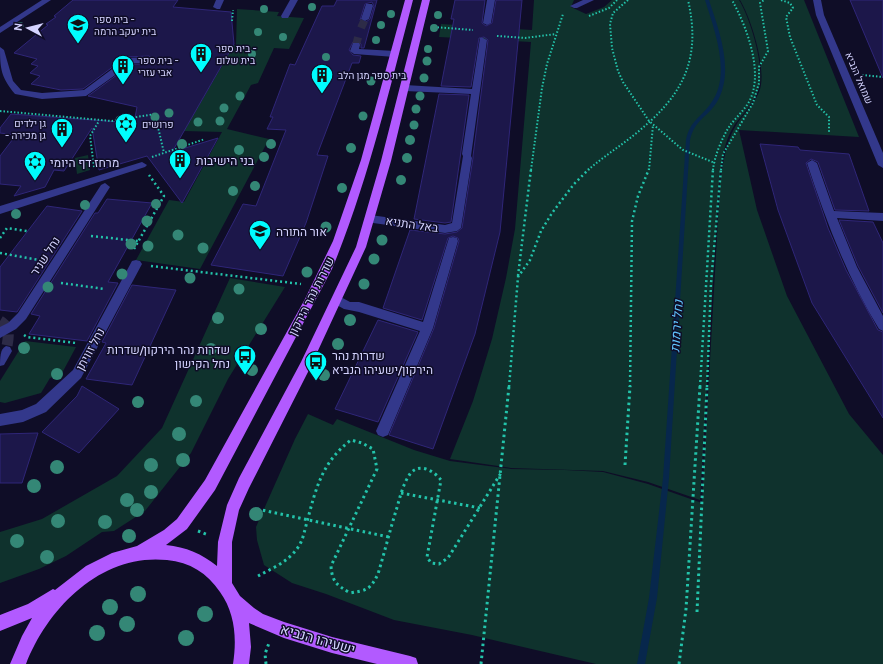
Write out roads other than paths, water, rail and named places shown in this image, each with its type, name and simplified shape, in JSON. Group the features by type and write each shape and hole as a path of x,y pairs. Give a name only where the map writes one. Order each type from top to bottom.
{"main road":[{"name":"שדרות נהר הירקון","path":"140,553 169,535 182,524 210,485 317,286 338,241 366,160 409,0"},
{"name":"שדרות נהר הירקון","path":"225,583 225,542 232,510 244,483 305,366 361,247 370,219 405,88 426,0"},
{"path":"0,623 33,610 104,564 140,553 166,551 194,558 206,565 225,583 234,599 242,628 243,644 241,664"},
{"path":"18,664 33,631 44,614 72,584"},
{"name":"ישעיהו הנביא","path":"234,599 248,614 258,620 284,630 332,645 410,664"}],"street":[{"path":"0,31 47,0"},
{"path":"285,16 294,0"},
{"path":"487,23 491,0"},
{"path":"574,6 590,0"},
{"name":"שמואל הנביא","path":"817,0 820,15 883,165"},
{"path":"365,19 369,6"},
{"name":"באל התניא","path":"370,219 445,229 453,228 457,224 483,40"},
{"path":"356,44 354,51 394,54"},
{"path":"0,50 9,81 18,92 42,96 86,93 130,60 148,60"},
{"path":"405,88 476,92"},
{"path":"871,137 883,138"},
{"path":"812,163 842,248 859,284 883,326"},
{"path":"0,210 142,165"},
{"name":"נחל שניר","path":"0,333 12,326 22,316 105,187"},
{"path":"829,214 883,217"},
{"name":"באל התניא","path":"383,430 428,328 453,241"},
{"name":"נחל זוויתן","path":"0,420 23,416 41,408 77,374 136,264"},
{"path":"337,300 348,306 358,307 428,328"}],"waterway":[{"name":"נחל ירמות","path":"641,664 653,598 666,478 688,140 692,128 714,103 720,92 723,80 721,52 715,25 707,0"}],"tunnel":[{"path":"361,28 365,19"},
{"path":"356,45 359,34"},
{"path":"0,321 4,324 8,331 6,351"}],"place":[{"name":"בית ספר - בית יעקב הרמה","path":"78,44"},
{"name":"בית ספר - בית שלום","path":"201,74"},
{"name":"בית ספר - אבי עזרי","path":"123,86"},
{"name":"בית ספר מגן הלב","path":"322,94"},
{"name":"פרושים","path":"126,144"},
{"name":"גן ילדים - גן מכירה","path":"62,148"},
{"name":"בני הישיבות","path":"180,180"},
{"name":"מרחז דף היומי","path":"35,182"},
{"name":"אור התורה","path":"260,250"},
{"name":"שדרות נהר הירקון/שדרות נחל הקישון","path":"245,376"},
{"name":"שדרות נהר הירקון/ישעיהו הנביא","path":"316,382"}]}
